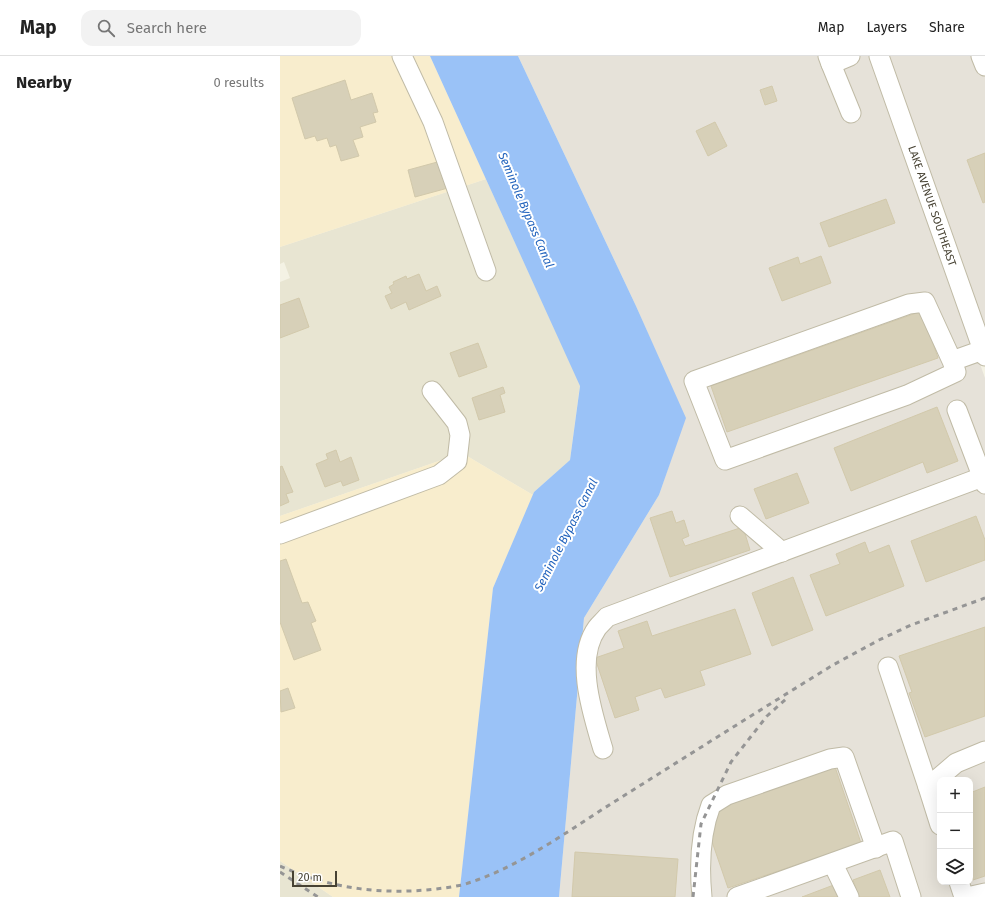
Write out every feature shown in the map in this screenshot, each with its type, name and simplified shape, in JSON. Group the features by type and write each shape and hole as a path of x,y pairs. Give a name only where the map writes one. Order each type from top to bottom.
{"street":[{"path":"402,56 433,122 486,271"},
{"path":"850,56 830,60 851,113"},
{"name":"LAKE AVENUE SOUTHEAST","path":"879,56 984,353"},
{"path":"981,56 985,66"},
{"path":"925,302 952,361 956,372 907,395 725,460 694,380 909,304 925,302"},
{"path":"952,361 984,353"},
{"path":"280,534 439,476 456,461 460,435 457,423 432,391"},
{"path":"603,749 588,694 587,651 596,629 607,617 984,479 957,410"},
{"path":"740,516 782,552"},
{"path":"888,667 937,816"},
{"path":"928,787 956,763 985,751"},
{"path":"702,897 699,870 705,821 711,805 727,795 830,759 844,758 876,848"},
{"path":"737,897 833,864 893,841 911,897"},
{"path":"833,864 849,897"},
{"path":"960,885 964,897"},
{"path":"967,897 985,893"}],"shaded area":[{"path":"280,56 430,56 486,179 280,247"},
{"path":"518,56 871,56 985,378 985,897 559,897 584,618 659,495 685,418 636,306"},
{"path":"888,56 985,56 985,333"},
{"path":"486,179 580,385 570,460 534,492 533,495 462,453 280,516 280,282 290,278 284,262 280,264 280,247"},
{"path":"462,453 533,495 493,588 459,897 333,897 280,861 280,543 368,509 426,490 420,474 362,493 280,524 280,516"},
{"path":"280,861 333,897 280,897"}],"water":[{"name":"Seminole Bypass Canal","path":"430,56 518,56 636,306 686,418 659,495 584,618 559,897 459,897 493,588 534,492 570,460 580,386"}],"building":[{"path":"345,80 351,100 372,93 378,112 373,113 376,122 360,127 363,137 353,140 359,156 341,161 336,145 330,147 327,138 317,141 315,136 305,139 292,98"},
{"path":"772,86 777,101 765,105 760,90"},
{"path":"715,122 727,146 708,156 696,131"},
{"path":"985,153 985,202 983,203 967,160"},
{"path":"441,161 448,188 415,197 408,170"},
{"path":"886,199 895,223 829,247 820,223"},
{"path":"821,256 831,283 782,301 769,268 798,257 800,264"},
{"path":"419,274 426,291 437,286 441,296 409,310 406,302 391,309 385,296 392,293 389,287 394,284 393,282 406,276 407,279"},
{"path":"299,298 309,327 280,338 280,305"},
{"path":"922,311 938,358 727,432 711,386"},
{"path":"478,343 487,367 459,377 450,353"},
{"path":"503,387 505,393 500,395 505,412 479,420 472,398"},
{"path":"937,407 958,461 927,473 923,462 851,491 834,448"},
{"path":"336,450 340,462 351,457 359,480 343,486 341,481 325,487 316,464 328,459 326,454"},
{"path":"282,466 293,492 286,494 289,502 280,506 280,467"},
{"path":"797,473 809,503 766,519 754,489"},
{"path":"672,511 676,523 684,520 689,536 682,539 685,546 743,527 750,550 670,577 650,518"},
{"path":"976,516 985,540 985,560 926,582 911,541"},
{"path":"865,542 869,553 889,545 904,586 826,616 810,575 840,564 836,554"},
{"path":"286,559 302,603 308,602 316,621 311,623 321,650 294,660 280,622 280,561"},
{"path":"793,577 813,630 772,646 752,593"},
{"path":"735,609 751,654 700,671 705,685 665,698 661,688 635,697 639,710 615,718 595,658 624,648 618,631 647,621 652,636"},
{"path":"985,627 985,716 925,737 909,693 912,692 899,656"},
{"path":"288,688 295,708 281,712 280,691"},
{"path":"834,764 861,843 728,888 708,830 715,804"},
{"path":"985,787 985,876 973,880 973,813 973,792"},
{"path":"575,852 678,859 675,897 572,897"},
{"path":"880,870 890,897 859,897 853,880"},
{"path":"835,885 839,897 802,897 831,886"}],"railway":[{"path":"280,866 324,882 369,890 415,891 438,889 462,885 482,878 502,870 541,849 833,665 879,640 911,625 985,598"},
{"path":"693,897 701,824 731,762 767,716 786,699"},
{"path":"280,872 318,897"}]}
